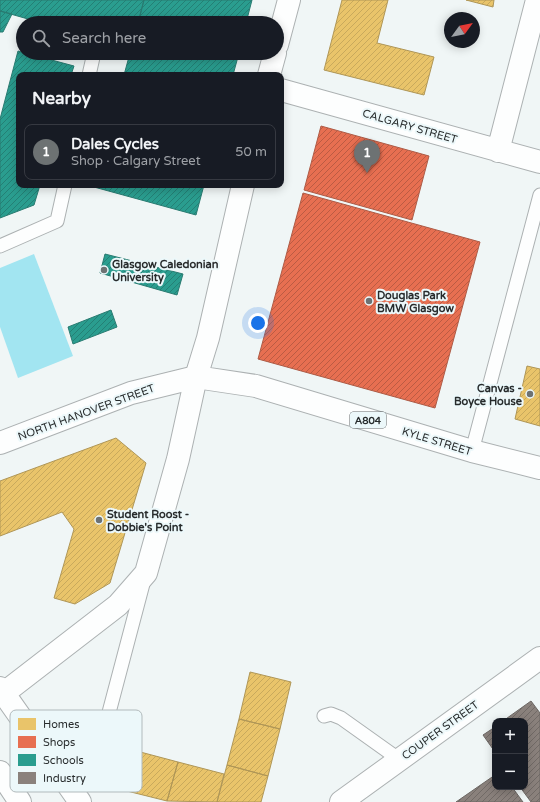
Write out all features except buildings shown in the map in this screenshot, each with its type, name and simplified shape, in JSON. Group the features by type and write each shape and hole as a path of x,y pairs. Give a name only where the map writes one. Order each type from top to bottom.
{"street":[{"path":"284,18 289,0"},
{"path":"498,151 537,0"},
{"path":"270,72 273,60"},
{"name":"CALGARY STREET","path":"284,91 540,162"},
{"path":"16,710 2,690 118,605 146,573 178,459 196,377 208,338 242,188"},
{"name":"NORTH HANOVER STREET","path":"0,443 131,393 196,377"},
{"name":"KYLE STREET","path":"196,377 256,386 472,451 540,468"},
{"name":"COUPER STREET","path":"341,802 540,658"},
{"path":"0,772 10,787"},
{"path":"13,792 20,802"},
{"path":"73,792 80,802"}],"lane":[{"path":"90,72 92,60"},
{"path":"0,246 57,221 64,188"},
{"path":"472,451 540,195"},
{"path":"110,710 146,573"},
{"path":"324,716 331,714 341,718 400,760"}],"shaded area":[{"path":"34,254 73,356 18,378 0,327 0,268"}],"place":[{"name":"Dales Cycles","path":"367,173"},
{"name":"Glasgow Caledonian University","path":"104,270"},
{"name":"Douglas Park BMW Glasgow","path":"369,301"},
{"name":"Canvas - Boyce House","path":"530,394"},
{"name":"Student Roost - Dobbie's Point","path":"99,520"}]}
